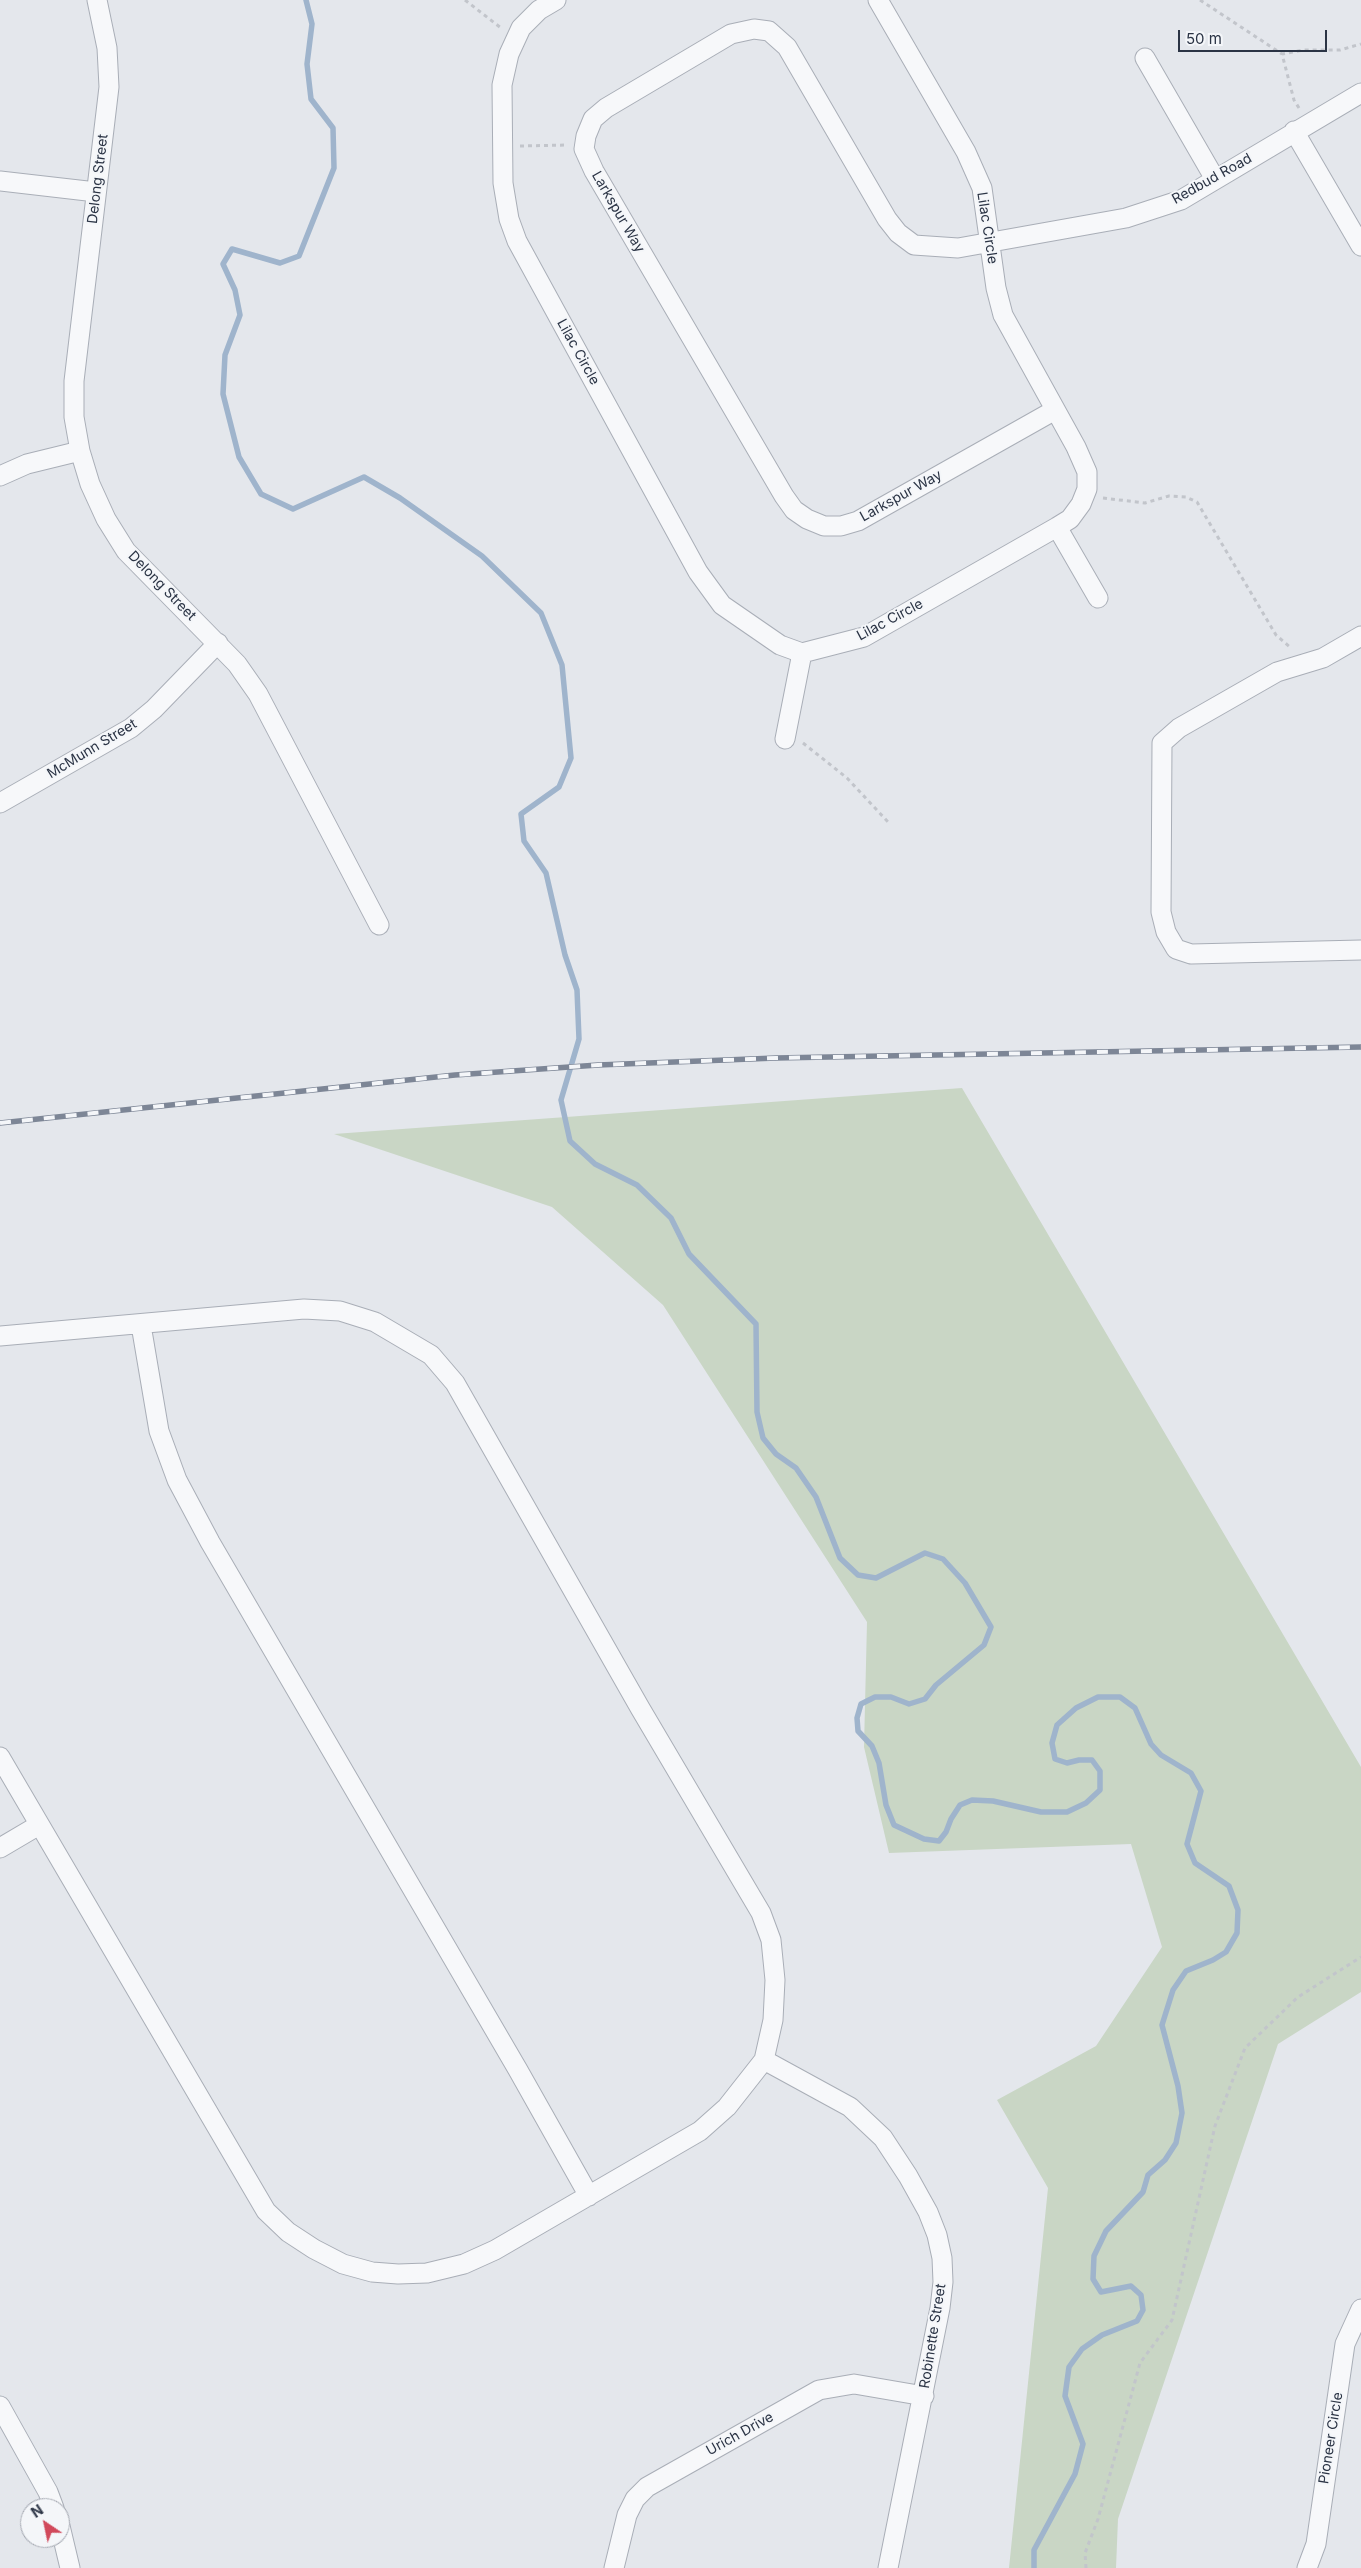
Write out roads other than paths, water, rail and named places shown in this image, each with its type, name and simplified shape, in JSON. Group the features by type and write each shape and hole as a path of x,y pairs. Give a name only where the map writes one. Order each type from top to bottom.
{"street":[{"name":"Delong Street","path":"97,0 107,48 109,87 74,381 74,417 80,451 90,484 106,519 126,551 218,643 237,664 258,694 379,924"},
{"name":"Lilac Circle","path":"556,0 539,10 521,28 509,54 502,84 501,146 503,183 509,219 517,241 698,572 722,605 780,645 802,653 864,637 1070,519 1085,494 1087,472 1003,315 982,188 966,152 878,0"},
{"name":"Larkspur Way","path":"990,242 958,248 914,245 898,233 882,211 787,47 769,31 754,29 730,34 606,108 593,119 584,145 594,171 784,496 794,510 807,519 824,526 841,526 858,521 1055,410"},
{"path":"1145,58 1215,179"},
{"name":"Redbud Road","path":"990,242 1126,218 1181,200 1361,93"},
{"path":"1302,127 1361,246"},
{"path":"0,181 96,192"},
{"path":"0,476 27,464 80,451"},
{"path":"1057,527 1098,598"},
{"path":"1361,636 1323,658 1277,672 1187,723 1162,743 1161,912 1166,932 1176,949 1191,954 1361,950"},
{"name":"McMunn Street","path":"0,803 131,728 154,709 218,643"},
{"path":"786,735 802,653"},
{"path":"0,1336 141,1325 304,1309 340,1311 375,1322 410,1341 430,1355 455,1383 640,1708 761,1913 771,1940 775,1980 773,2020 764,2060 727,2108 700,2131 494,2250 464,2264 427,2273 372,2272 343,2264 308,2245 266,2212 0,1757"},
{"path":"141,1325 159,1431 177,1480 240,1593 518,2070 589,2196"},
{"path":"0,1848 39,1825"},
{"name":"Robinette Street","path":"764,2060 850,2107 883,2138 928,2212 937,2235 942,2258 943,2282 924,2396 888,2568"},
{"name":"Pioneer Circle","path":"1307,2568 1316,2544 1346,2344 1361,2310"},
{"name":"Urich Drive","path":"614,2568 627,2515 635,2499 647,2487 802,2400 830,2386 854,2384 924,2396"},
{"path":"0,2406 50,2498"},
{"path":"65,2548 70,2568"}],"waterway":[{"path":"306,0 312,24 307,64 311,99 333,128 334,168 299,256 280,263 232,249 223,264 235,290 240,315 225,355 223,394 239,457 261,494 293,509 364,477 400,498 482,556 541,613 562,665 571,758 559,787 521,814 524,841 546,873 565,955 577,990 579,1039 561,1100 570,1141 595,1164 637,1185 671,1218 689,1254 756,1324 757,1412 763,1438 776,1454 796,1468 816,1497 840,1558 858,1575 876,1578 925,1553 943,1559 965,1583 991,1627 984,1645 936,1685 925,1699 909,1704 891,1697 875,1697 861,1704 857,1718 858,1731 872,1746 879,1763 886,1805 894,1825 924,1839 939,1841 946,1832 951,1819 960,1805 972,1800 993,1801 1041,1812 1067,1812 1086,1803 1100,1790 1100,1771 1092,1760 1079,1760 1067,1763 1055,1759 1052,1743 1057,1725 1076,1708 1098,1697 1120,1697 1135,1708 1151,1744 1161,1755 1191,1773 1201,1791 1187,1844 1195,1863 1229,1886 1238,1910 1237,1933 1226,1952 1213,1960 1186,1971 1173,1990 1162,2025 1178,2086 1182,2113 1176,2143 1165,2160 1148,2175 1143,2192 1106,2231 1094,2256 1093,2279 1101,2292 1131,2286 1141,2295 1143,2310 1137,2321 1102,2335 1082,2349 1069,2367 1065,2396 1083,2444 1075,2474 1034,2550 1034,2568"}],"railway":[{"path":"0,1123 455,1075 598,1065 776,1058 1361,1047"}]}
